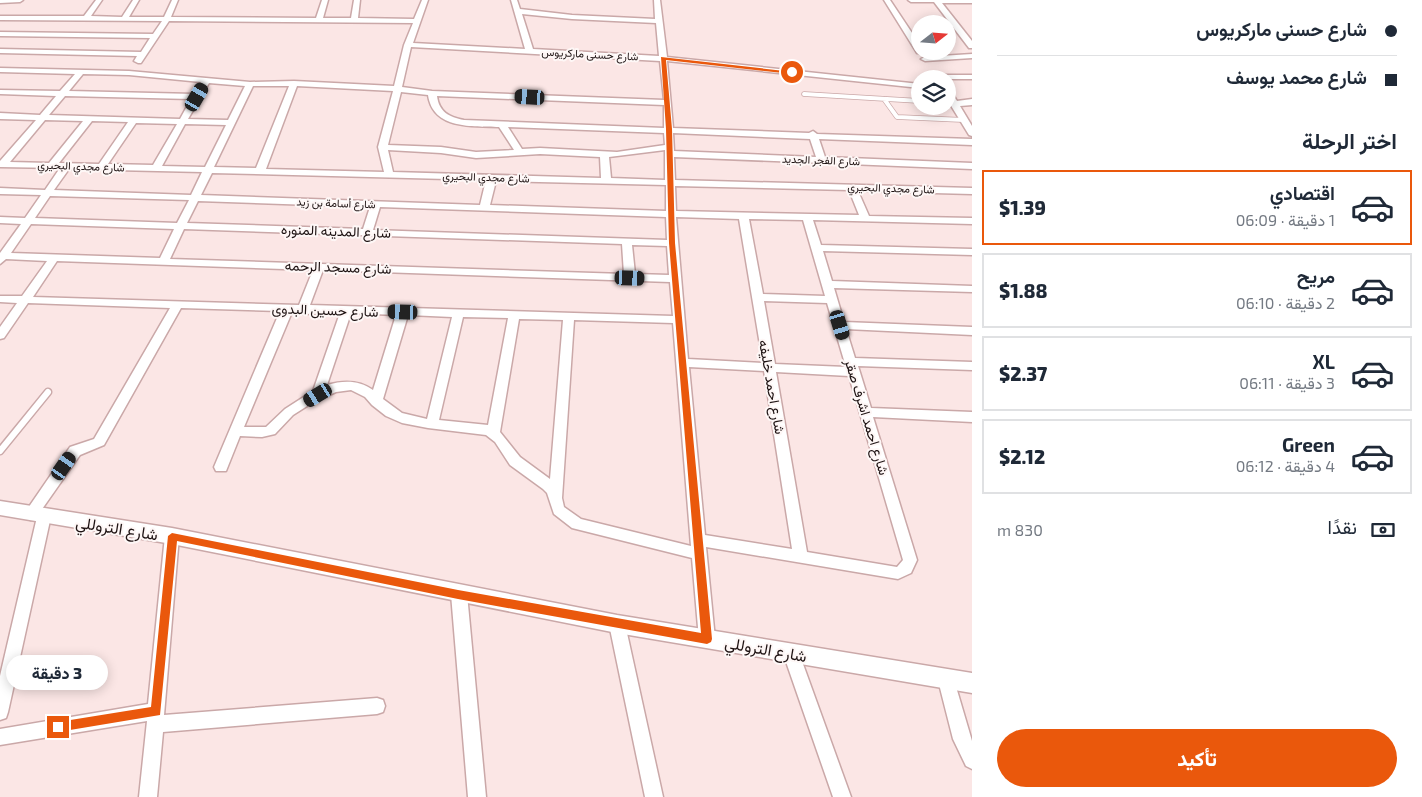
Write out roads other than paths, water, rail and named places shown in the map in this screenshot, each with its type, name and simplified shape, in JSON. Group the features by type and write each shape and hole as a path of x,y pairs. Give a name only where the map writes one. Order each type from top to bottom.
{"street":[{"path":"0,1 20,0"},
{"path":"86,19 99,0"},
{"path":"124,19 136,0"},
{"path":"129,73 166,19 175,0"},
{"path":"319,20 324,0"},
{"path":"354,20 357,0"},
{"path":"389,174 383,147 408,45 426,0"},
{"path":"514,0 529,50"},
{"path":"657,0 668,103 672,243 707,639"},
{"path":"887,0 911,37"},
{"path":"911,0 972,1"},
{"path":"936,0 972,46"},
{"path":"517,11 572,17 659,21"},
{"path":"0,18 417,20"},
{"path":"0,34 155,36"},
{"name":"شارع حسنى ماركريوس","path":"408,45 663,58 911,85"},
{"path":"0,51 142,54"},
{"path":"933,70 972,56"},
{"path":"0,70 129,73 250,84 294,83 396,88 432,93 668,103"},
{"path":"2,164 81,72"},
{"path":"956,74 972,77"},
{"path":"156,168 207,79"},
{"path":"260,171 294,83"},
{"path":"164,261 250,84"},
{"path":"0,92 197,97"},
{"path":"432,93 434,105 441,114 448,119 464,123 813,134 972,142"},
{"path":"956,103 972,102"},
{"path":"956,109 972,132"},
{"path":"0,116 231,123"},
{"path":"52,165 90,119"},
{"path":"102,166 134,120"},
{"path":"502,124 520,153"},
{"path":"813,134 822,160"},
{"name":"شارع الفجر الجديد","path":"383,147 441,150 476,155 540,151 628,155 670,150 822,160 972,166"},
{"path":"604,155 606,180"},
{"name":"شارع مجدي البحيري","path":"2,164 972,191"},
{"path":"1,258 66,166"},
{"path":"484,208 492,177"},
{"path":"852,187 865,218"},
{"name":"شارع أسامة بن زيد","path":"0,191 671,214 972,221"},
{"path":"366,232 376,204"},
{"name":"شارع احمد خليفه","path":"744,216 801,557"},
{"name":"شارع احمد اشرف صقر","path":"801,557 898,573 906,568 910,560 807,217"},
{"name":"شارع المدينه المنوره","path":"0,220 672,243"},
{"path":"627,241 630,278"},
{"path":"816,248 972,252"},
{"name":"شارع مسجد الرحمه","path":"1,258 164,261 676,279"},
{"path":"0,335 54,258"},
{"path":"303,310 319,267"},
{"path":"827,284 972,289"},
{"path":"757,297 832,300"},
{"name":"شارع حسين البدوى","path":"0,298 303,310 680,320"},
{"path":"0,712 38,515 75,451 99,442 177,305"},
{"path":"221,467 287,309"},
{"path":"318,395 346,311"},
{"path":"376,402 403,312"},
{"path":"432,423 458,314"},
{"path":"493,433 514,316"},
{"path":"570,317 556,496 556,504 561,514 577,524 699,547 801,557"},
{"path":"840,325 972,331"},
{"path":"684,363 769,367 972,366"},
{"path":"236,431 261,433 270,431 289,412 318,395 334,387 352,386 367,391 376,402 395,416 408,420 484,429 493,433 500,438 514,459 545,482 556,496"},
{"path":"866,412 972,417"},
{"name":"شارع التروللي","path":"0,508 172,536 616,624 972,683"},
{"path":"148,797 172,536"},
{"path":"458,594 477,797"},
{"path":"616,624 654,797"},
{"path":"791,653 842,797"},
{"path":"946,680 962,739 972,760"},
{"path":"0,737 156,718 377,706"}],"lane":[{"path":"804,94 911,100"},
{"path":"884,99 897,117 964,120"},
{"path":"0,451 48,392"}]}
